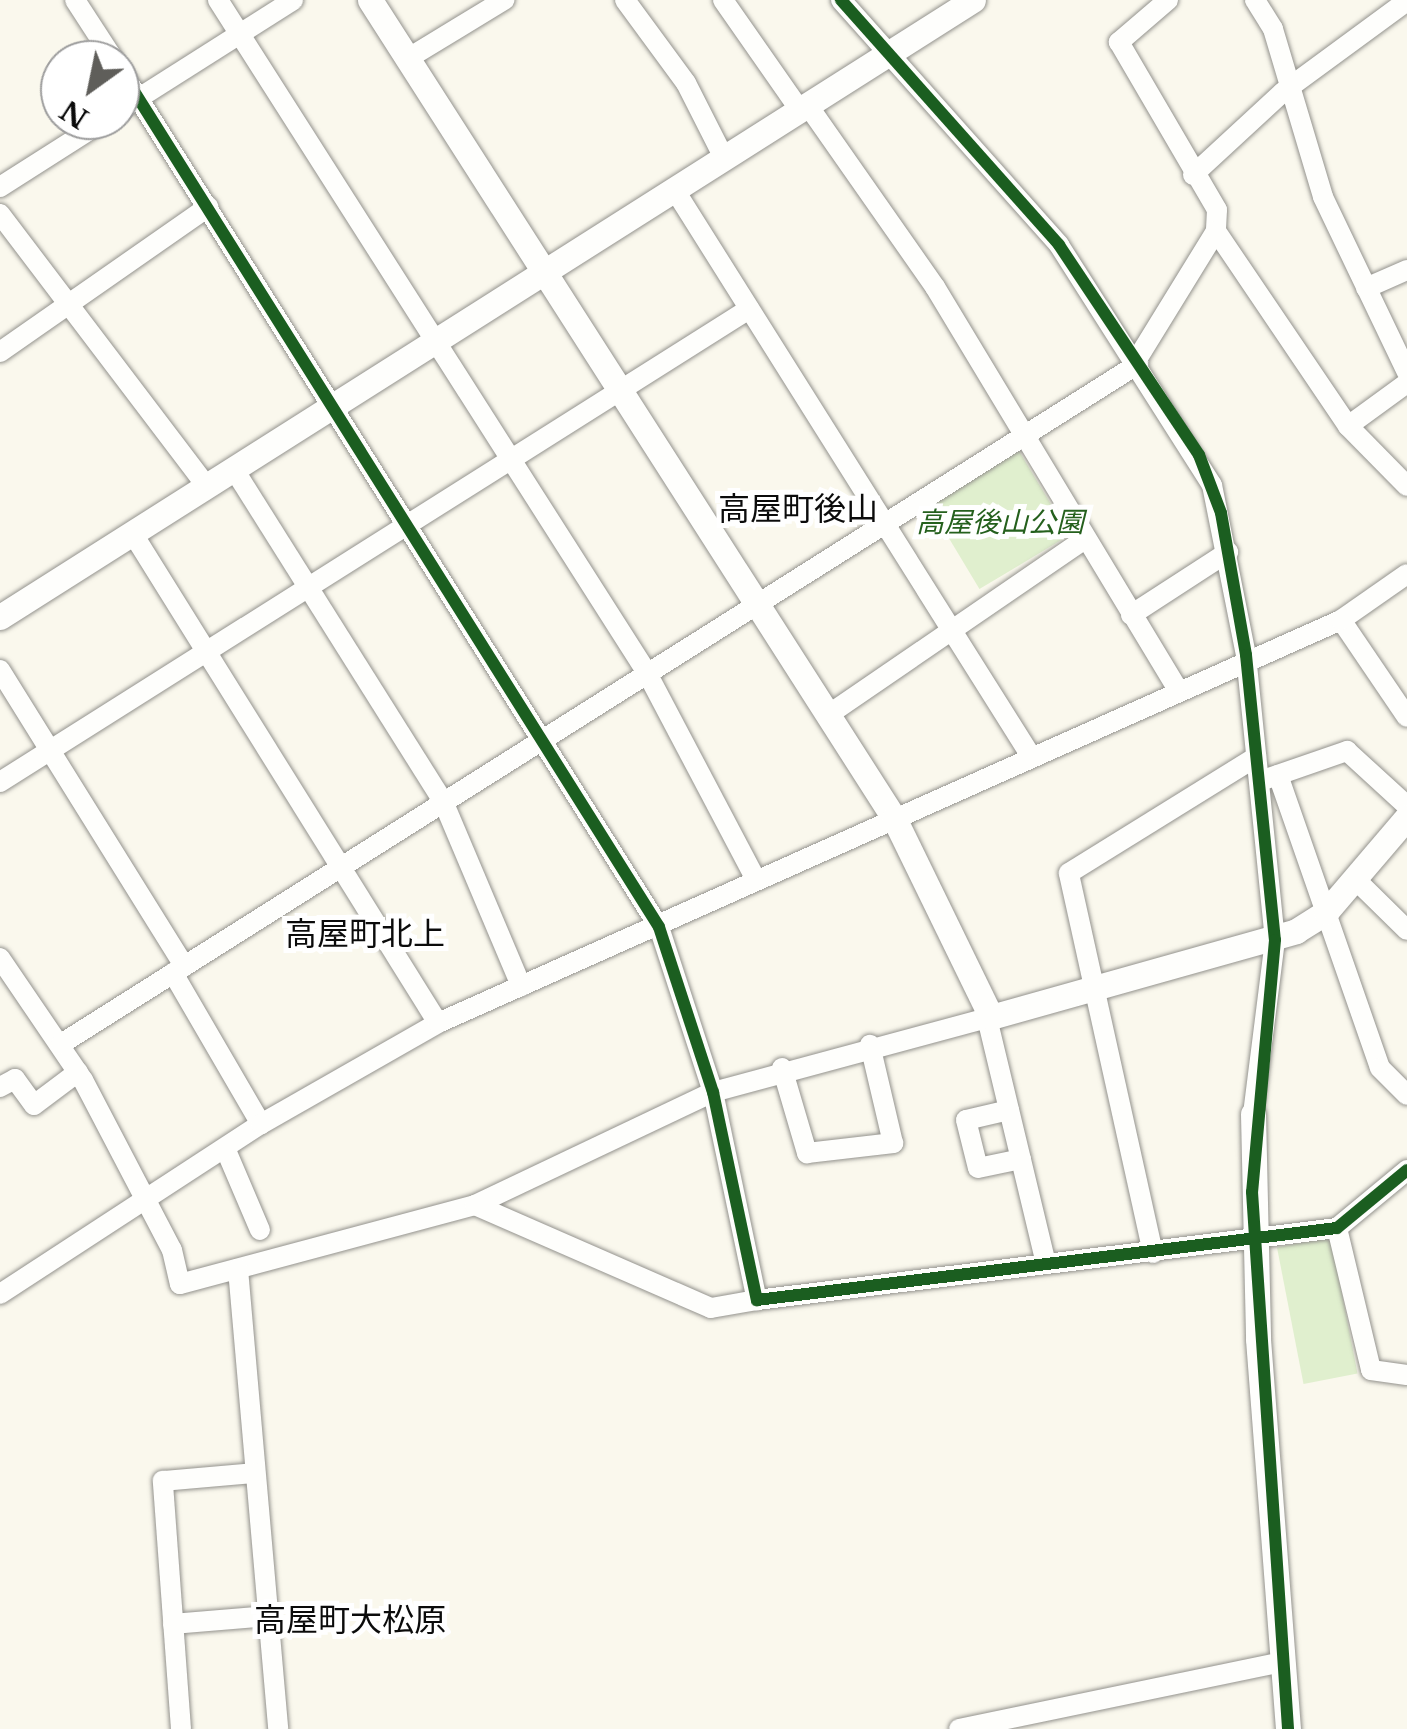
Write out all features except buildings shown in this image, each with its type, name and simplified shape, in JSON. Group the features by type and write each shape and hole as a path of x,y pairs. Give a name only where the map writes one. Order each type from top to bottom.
{"street":[{"path":"75,0 101,40"},
{"path":"218,0 647,673 756,880"},
{"path":"140,97 292,0"},
{"path":"370,0 894,818 989,1017 1046,1264"},
{"path":"407,58 504,0"},
{"path":"625,0 675,66 726,160"},
{"path":"723,0 935,287 1019,438 1176,686"},
{"path":"840,0 891,52 1059,245 1199,455 1228,552 1246,654 1256,758 1326,912 1380,1068 1407,1095"},
{"path":"0,617 334,410 973,0"},
{"path":"62,1044 1137,362 1216,231 1217,210 1193,176 1119,42 1168,0"},
{"path":"1255,0 1292,85 1323,197 1407,372"},
{"path":"1193,176 1292,85 1404,4"},
{"path":"140,100 659,927 713,1092 756,1300"},
{"path":"0,187 74,140"},
{"path":"676,192 1029,753"},
{"path":"0,352 208,207"},
{"path":"0,214 63,305 208,488"},
{"path":"1216,231 1348,426 1407,486"},
{"path":"1366,288 1407,270"},
{"path":"0,782 749,309"},
{"path":"1348,426 1407,384"},
{"path":"236,471 442,801 521,986"},
{"path":"133,534 344,864 438,1023"},
{"path":"828,715 1084,540"},
{"path":"1131,614 1228,552"},
{"path":"0,1294 261,1124 438,1023 659,927 1246,654 1341,620 1407,574"},
{"path":"1341,620 1407,716"},
{"path":"0,670 178,969 261,1124"},
{"path":"1268,778 1348,751 1407,806"},
{"path":"1153,1253 1069,873 1256,758"},
{"path":"1268,778 1275,940 1254,1114 1254,1238 1288,1729"},
{"path":"0,958 78,1072 145,1200 180,1284 475,1205 713,1092 782,1068 989,1017 1093,984 1275,940 1326,912 1407,817"},
{"path":"1354,878 1407,930"},
{"path":"782,1068 807,1153 893,1143 870,1045"},
{"path":"0,1087 16,1079 34,1104 78,1072"},
{"path":"1009,1110 966,1120 978,1168 1021,1159"},
{"path":"224,1148 259,1230"},
{"path":"475,1205 711,1308 1337,1228 1407,1170"},
{"path":"1337,1228 1371,1370 1407,1375"},
{"path":"238,1269 278,1729"},
{"path":"181,1729 163,1481 255,1472"},
{"path":"173,1624 268,1616"},
{"path":"959,1729 1282,1662"}],"green space":[{"name":"高屋後山公園","path":"1019,451 1069,535 979,589 929,505"},
{"path":"1331,1237 1358,1373 1304,1384 1277,1247"}],"cycle path":[{"path":"841,0 1059,245 1199,455 1221,513 1246,655 1275,940 1252,1192 1288,1729"},
{"path":"140,101 659,927 713,1092 757,1300 1337,1228 1407,1170"}],"district":[{"name":"高屋町後山","path":"798,509"},
{"name":"高屋町北上","path":"365,934"},
{"name":"高屋町大松原","path":"350,1620"}]}
